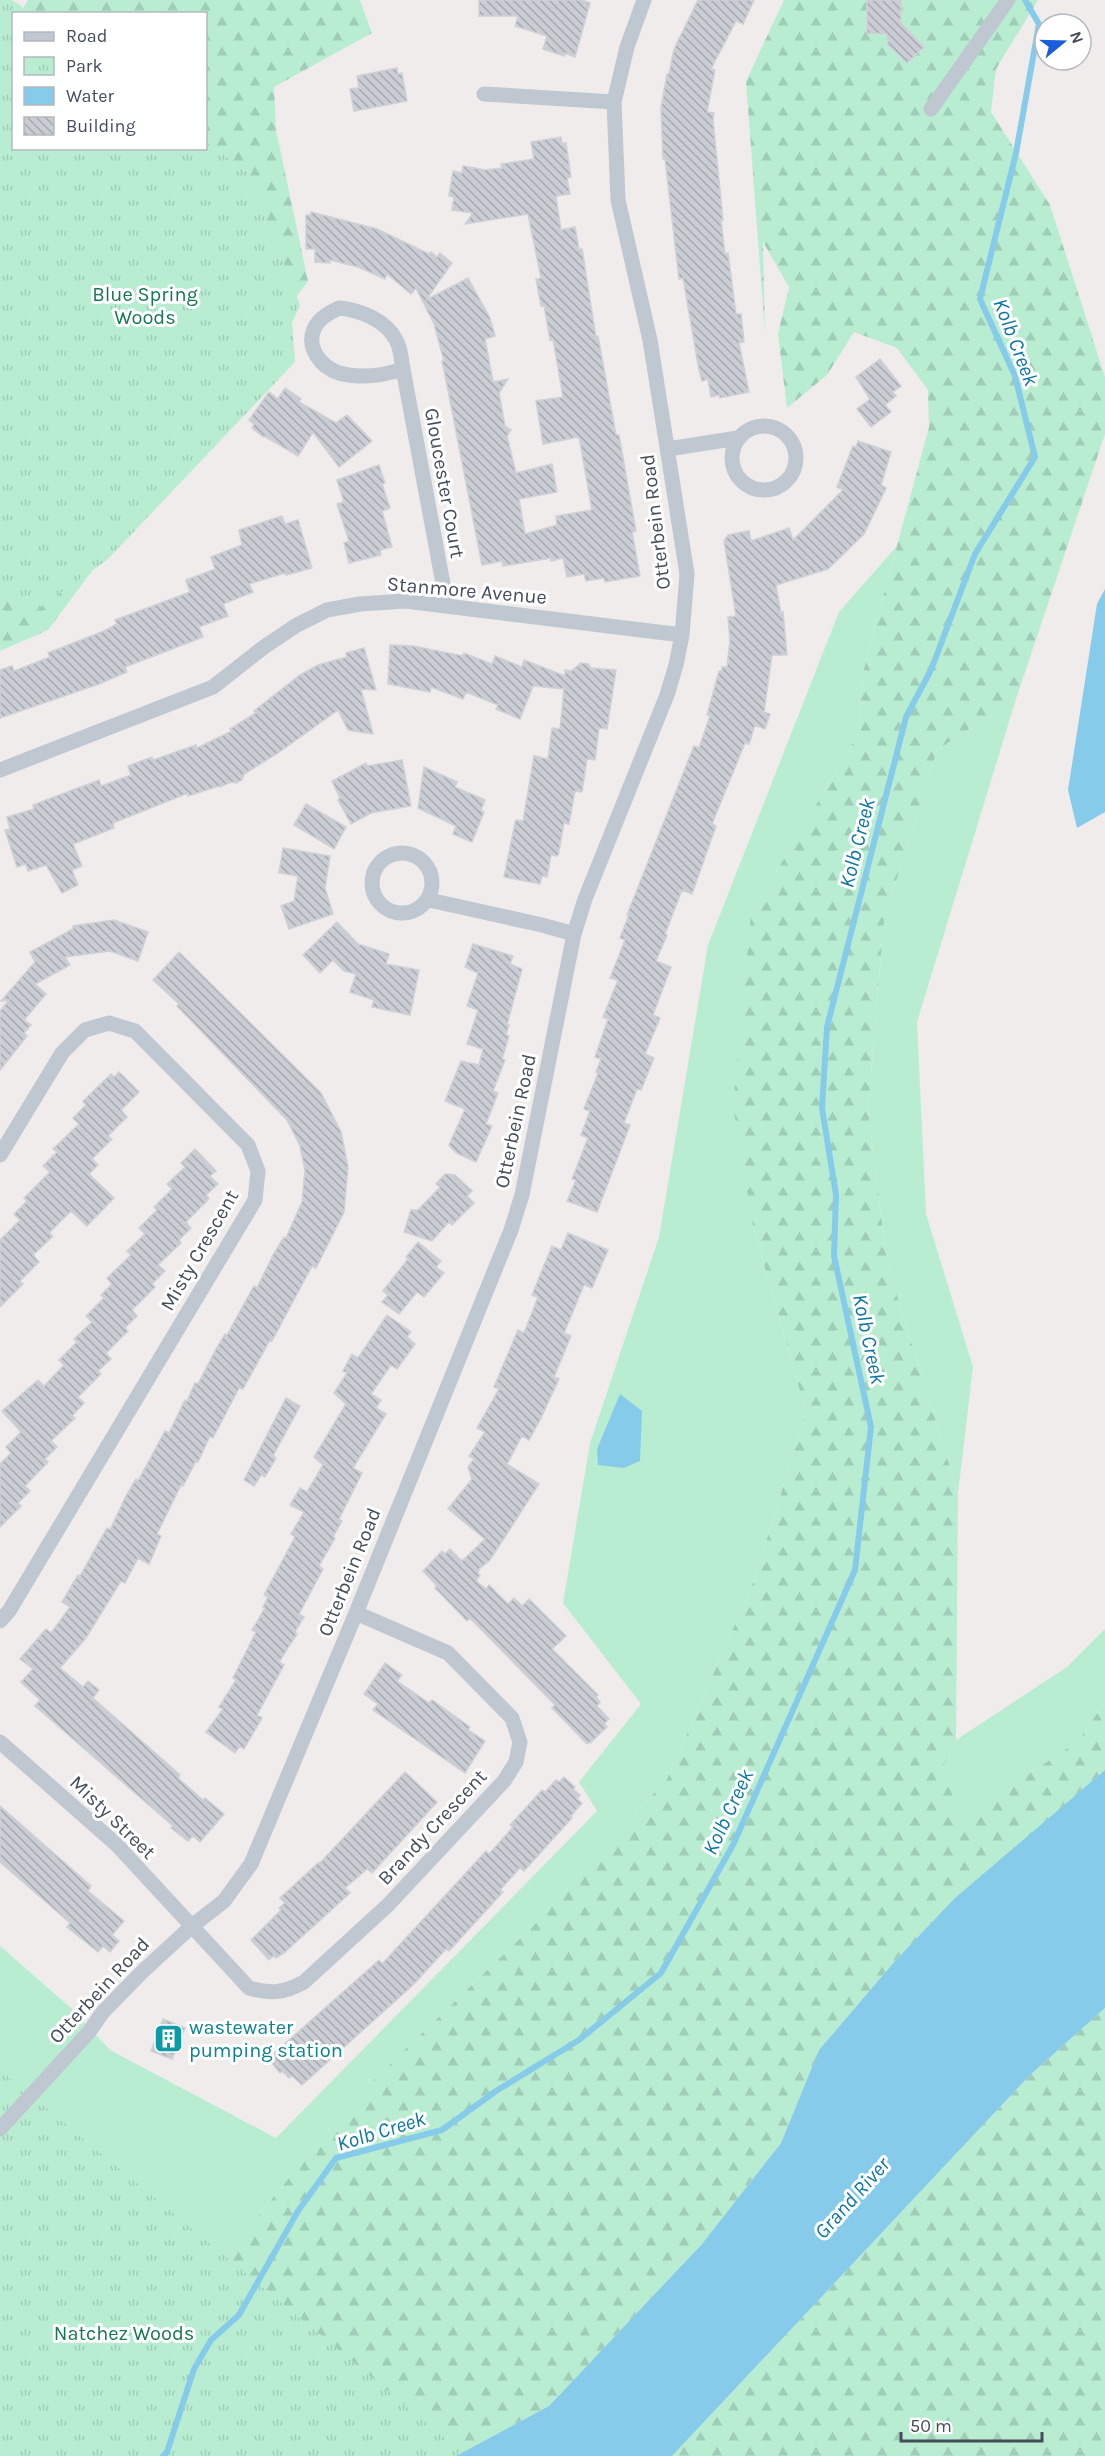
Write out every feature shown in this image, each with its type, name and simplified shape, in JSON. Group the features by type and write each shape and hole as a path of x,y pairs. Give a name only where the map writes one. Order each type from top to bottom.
{"street":[{"name":"Otterbein Road","path":"0,2129 89,2032 102,2013 142,1972 192,1926 224,1901 251,1864 356,1613 511,1230 522,1196 574,934 585,898 667,695 682,635 687,574 650,340 618,200 614,102 627,47 644,0"},
{"path":"931,109 1008,0"},
{"path":"484,94 614,102"},
{"name":"Gloucester Court","path":"403,369 378,377 338,372 320,363 313,347 314,330 324,316 339,308 356,310 388,328 398,342 447,605"},
{"path":"668,450 738,438 753,428 772,427 780,430 793,445 796,455 791,475 784,483 765,490 755,489 746,484 733,468 733,447 738,438"},
{"name":"Stanmore Avenue","path":"0,770 213,687 264,647 297,625 327,610 360,604 405,601 682,635"},
{"path":"403,853 422,860 429,868 433,881 429,900 412,913 394,913 385,909 373,892 372,884 376,867 393,854 403,853"},
{"path":"429,900 574,934"},
{"name":"Misty Crescent","path":"0,1155 62,1053 85,1030 109,1023 135,1031 248,1145 258,1171 255,1200 9,1611 0,1621"},
{"name":"Brandy Crescent","path":"192,1926 249,1988 267,1993 288,1991 304,1983 388,1905 504,1781 516,1762 520,1742 512,1718 448,1653 356,1613"},
{"name":"Misty Street","path":"0,1742 116,1844 192,1926"}],"green space":[{"name":"Blue Spring Woods","path":"0,0 12,0 30,12 12,12 12,150 207,150 207,143 248,173 300,305 292,323 295,362 107,560 32,613 0,589"},
{"name":"Blue Spring Woods","path":"28,0 360,0 372,33 274,87 276,130 308,281 48,630 0,651 0,46 12,133 12,150 207,150 207,12 21,12"},
{"path":"784,0 1038,0 996,69 991,112 1050,205 1105,377 1105,434 1016,699 937,750 884,920 868,1109 887,1263 958,1493 956,1740 942,1769 962,1819 1078,1741 1105,1702 1105,1770 956,1898 895,1961 819,2050 781,2143 702,2244 549,2406 456,2456 0,2456 195,2292 355,2098 534,1925 667,1779 754,1581 806,1412 753,1226 733,1106 751,914 859,733 862,676 929,427 928,390 897,348 854,332 827,375 787,408 778,334 789,287 763,242 765,333 746,81"},
{"path":"897,546 862,676 859,733 751,914 753,1226 806,1412 754,1581 667,1779 534,1925 355,2098 195,2292 0,2456 0,1946 71,2008 110,2050 276,2138 597,1811 579,1782 641,1704 563,1603 590,1443 659,1237 708,945 839,612"},
{"path":"1016,699 917,1022 926,1214 973,1367 958,1493 887,1263 868,1109 884,920 937,750"},
{"path":"1105,1629 1105,1702 1078,1741 961,1820 942,1769 956,1740 1067,1667"},
{"path":"1105,2008 1105,2456 672,2456 1029,2076"},
{"name":"Natchez Woods","path":"0,2070 462,2452 456,2456 0,2456"}],"water":[{"path":"1105,589 1105,812 1077,828 1068,790 1097,604"},
{"path":"620,1394 642,1411 640,1461 624,1468 598,1465 597,1449"},
{"name":"Grand River","path":"1105,1770 1105,2008 1029,2076 672,2456 456,2456 549,2406 702,2244 781,2143 819,2050 895,1961 955,1898"}],"building":[{"path":"479,0 582,0 590,3 575,57 543,49 547,36 515,26 518,16 479,16"},
{"path":"698,0 754,0 743,24 736,21 711,69 715,70 707,112 714,113 725,254 728,253 736,314 741,314 744,342 739,343 749,392 720,398 719,395 711,397 708,379 702,381 699,370 683,278 679,279 665,159 663,159 661,108 667,74 669,74 674,49"},
{"path":"867,0 901,0 901,23 924,47 907,63 888,45 887,34 867,33"},
{"path":"397,68 398,74 402,73 407,101 354,111 350,89 359,88 357,76"},
{"path":"561,137 562,144 566,143 571,177 567,178 570,194 556,196 561,230 575,227 579,249 582,249 596,337 598,336 616,435 619,435 636,531 632,532 640,576 605,582 604,578 586,581 584,574 567,577 563,558 503,566 502,561 482,565 442,361 444,361 434,324 416,288 411,294 387,274 385,279 358,267 330,260 330,263 315,262 315,249 306,249 306,215 311,215 311,212 377,229 429,254 431,252 437,257 440,253 452,263 426,300 468,278 490,318 495,336 485,339 493,382 508,379 499,393 505,426 511,430 507,436 516,473 552,464 557,492 519,499 525,534 557,525 556,516 592,510 579,437 543,444 536,401 563,397 553,339 550,340 544,305 541,306 536,279 541,278 528,214 465,224 473,213 452,210 454,197 449,196 453,171 462,173 463,166 485,170 502,168 501,164 534,159 531,142"},
{"path":"880,359 901,386 893,392 896,396 885,405 891,412 871,427 857,409 870,399 856,377"},
{"path":"285,388 301,399 299,402 336,423 347,415 372,441 339,467 313,432 298,456 263,437 252,428 254,424 249,420 269,392 278,399"},
{"path":"858,441 891,452 881,485 886,488 864,534 828,569 776,585 781,613 783,612 787,655 772,655 764,712 770,714 765,729 755,725 749,744 745,743 712,824 716,826 692,894 682,890 665,934 667,935 656,961 671,967 653,1015 660,1018 645,1054 654,1058 641,1090 637,1089 624,1123 630,1125 597,1212 567,1201 576,1180 572,1179 588,1138 581,1135 590,1111 584,1109 598,1073 596,1072 601,1059 595,1057 608,1019 603,1017 618,980 610,978 625,940 620,938 629,915 627,915 694,746 699,748 710,716 707,715 719,671 722,671 722,667 727,667 730,641 728,617 736,616 724,541 728,535 749,531 751,541 789,528 793,540 843,490 837,487 853,446 856,447"},
{"path":"379,465 385,483 382,484 390,508 382,511 392,547 380,550 381,555 349,563 344,543 349,541 337,504 344,502 337,480"},
{"path":"282,516 285,524 298,520 312,568 286,575 285,573 249,584 253,592 223,604 228,616 199,627 203,637 125,667 127,672 99,684 0,718 0,670 12,666 14,671 50,657 48,653 117,624 115,620 190,592 186,580 215,569 211,557 242,545 239,530"},
{"path":"390,645 413,646 463,656 464,653 492,664 495,656 522,667 524,660 565,676 565,670 571,671 581,663 588,664 591,668 616,670 607,729 599,728 595,760 587,759 582,792 575,791 569,824 564,823 558,856 551,855 547,877 542,876 540,884 504,877 516,820 523,821 534,756 548,759 552,728 560,729 564,689 533,686 520,719 496,709 498,705 466,692 463,699 431,687 430,692 388,684"},
{"path":"364,648 376,690 361,689 373,734 348,730 338,710 244,774 242,780 188,796 188,793 113,823 114,828 73,844 82,866 72,870 78,885 62,893 46,865 28,871 26,864 17,867 5,830 10,829 7,817 34,809 33,805 99,780 101,786 131,775 128,766 152,757 153,760 196,745 197,748 232,731 230,729 256,713 254,711 300,675 318,665 347,657 346,653"},
{"path":"402,760 411,806 371,813 351,824 338,800 340,798 332,781 366,763 367,766"},
{"path":"424,767 457,782 455,787 485,800 481,810 484,812 472,842 453,834 456,826 418,808"},
{"path":"306,804 346,827 334,849 294,825"},
{"path":"283,848 330,856 325,888 333,914 289,929 281,906 294,901 298,876 279,873"},
{"path":"114,920 148,932 138,961 110,951 65,957 70,965 35,984 46,994 24,1020 31,1025 24,1033 27,1036 0,1070 0,1011 9,1000 1,1001 35,962 30,952 73,929 73,926"},
{"path":"337,922 358,944 389,954 386,964 419,970 410,1015 372,1007 374,1000 350,992 356,974 344,971 333,960 320,973 303,955"},
{"path":"473,944 513,956 510,964 522,969 507,1025 509,1025 506,1035 509,1036 502,1059 505,1060 493,1091 498,1093 486,1124 492,1126 476,1162 456,1153 449,1145 465,1109 445,1101 461,1061 479,1065 483,1049 467,1044 478,1010 467,1006 478,973 465,967"},
{"path":"179,952 321,1093 341,1132 348,1167 344,1212 316,1268 312,1266 272,1341 270,1340 243,1389 239,1388 213,1438 210,1436 198,1462 196,1461 183,1486 181,1485 157,1534 161,1536 149,1564 138,1558 125,1583 121,1581 86,1638 60,1668 83,1687 88,1681 99,1690 93,1698 180,1775 178,1778 203,1800 205,1798 224,1814 200,1842 193,1836 188,1841 171,1828 173,1826 35,1706 40,1700 21,1682 33,1669 20,1659 46,1629 51,1633 70,1607 62,1602 78,1575 80,1576 107,1528 110,1530 126,1496 136,1479 138,1481 165,1431 169,1433 185,1400 187,1401 195,1383 198,1384 254,1286 257,1288 273,1255 284,1237 286,1238 302,1202 305,1170 300,1146 287,1120 177,1006 179,1004 153,980"},
{"path":"119,1072 139,1092 121,1110 127,1117 108,1136 112,1139 92,1159 98,1165 89,1174 114,1198 87,1226 71,1211 49,1233 53,1236 33,1255 39,1262 20,1281 23,1284 0,1307 0,1240 20,1220 14,1214 27,1201 24,1198 50,1172 43,1166 57,1152 53,1149 79,1124 73,1118 86,1105 83,1101 111,1074 114,1077"},
{"path":"195,1149 216,1171 210,1176 218,1184 206,1195 209,1199 186,1222 191,1228 179,1240 181,1243 158,1265 165,1271 152,1284 155,1287 132,1310 137,1316 125,1328 128,1331 106,1353 111,1359 98,1371 101,1374 78,1397 84,1403 72,1416 75,1418 51,1441 57,1447 45,1459 48,1462 25,1486 30,1491 18,1503 21,1506 0,1527 0,1464 11,1453 6,1447 21,1432 2,1411 38,1380 44,1386 64,1365 59,1360 77,1342 74,1339 92,1322 86,1316 104,1298 101,1295 112,1284 107,1278 131,1255 127,1251 145,1234 139,1228 157,1210 154,1207 172,1189 167,1184 185,1167 181,1163"},
{"path":"445,1174 455,1175 472,1191 467,1196 474,1203 452,1225 449,1222 432,1241 404,1232 411,1210 418,1210 440,1187 436,1184"},
{"path":"568,1233 608,1250 592,1288 584,1285 564,1333 571,1336 554,1377 559,1379 540,1420 529,1440 522,1436 507,1464 539,1484 490,1560 479,1569 480,1575 476,1581 486,1589 489,1585 508,1604 514,1598 522,1606 529,1599 566,1636 552,1649 598,1695 596,1697 600,1702 597,1706 609,1719 604,1724 607,1727 587,1744 552,1708 555,1705 470,1618 467,1621 435,1588 437,1586 423,1571 442,1551 445,1554 450,1549 462,1561 485,1539 448,1509 472,1479 468,1467 474,1459 469,1456 485,1432 477,1428 499,1389 494,1387 518,1330 524,1333 538,1297 532,1295 552,1246 561,1250"},
{"path":"418,1242 441,1261 436,1267 444,1273 424,1297 417,1292 399,1314 382,1302 388,1295 383,1291"},
{"path":"387,1315 411,1332 407,1337 415,1344 397,1369 391,1365 371,1394 381,1400 376,1408 386,1414 353,1468 362,1473 339,1519 342,1521 333,1537 335,1538 319,1566 323,1569 299,1614 304,1617 295,1632 297,1634 279,1662 284,1665 257,1715 262,1718 244,1749 240,1746 235,1753 206,1732 223,1709 219,1707 236,1680 233,1678 256,1632 252,1630 265,1608 263,1607 268,1597 264,1595 295,1537 291,1534 304,1512 290,1505 300,1488 307,1492 323,1465 314,1457 346,1404 334,1393 347,1373 343,1371 352,1354 358,1358"},
{"path":"286,1398 300,1406 273,1456 276,1458 265,1477 261,1475 254,1486 244,1480"},
{"path":"385,1663 402,1675 397,1681 429,1703 432,1700 470,1727 468,1730 485,1741 465,1773 373,1710 378,1704 364,1694"},
{"path":"405,1772 437,1802 372,1873 367,1869 345,1888 350,1893 284,1953 276,1958 274,1955 269,1960 251,1940 281,1910 279,1908 285,1903 280,1898 319,1864"},
{"path":"564,1777 575,1787 573,1789 580,1795 577,1799 582,1803 571,1816 572,1818 524,1871 520,1868 500,1890 503,1892 449,1951 446,1949 413,1985 302,2085 292,2076 289,2078 282,2071 280,2073 271,2062 274,2060 271,2056 379,1960 382,1964 486,1851 489,1854 513,1827 510,1825 542,1790 545,1792 556,1780 559,1782"},
{"path":"0,1806 91,1886 88,1891 124,1921 112,1935 119,1941 110,1952 103,1946 98,1952 67,1927 70,1923 0,1862"},
{"name":"wastewater pumping station","path":"163,2019 185,2028 172,2059 151,2051"}],"waterway":[{"name":"Kolb Creek","path":"163,2456 167,2452 194,2369 211,2340 239,2315 298,2211 336,2158 442,2130 496,2091 579,2040 661,1973 733,1845 855,1570 871,1427 834,1256 836,1195 822,1108 827,1027 906,717 931,670 975,554 1035,457 1015,376 980,299 1016,153 1039,24 1025,0"}],"place":[{"name":"wastewater pumping station","path":"168,2039"}]}
